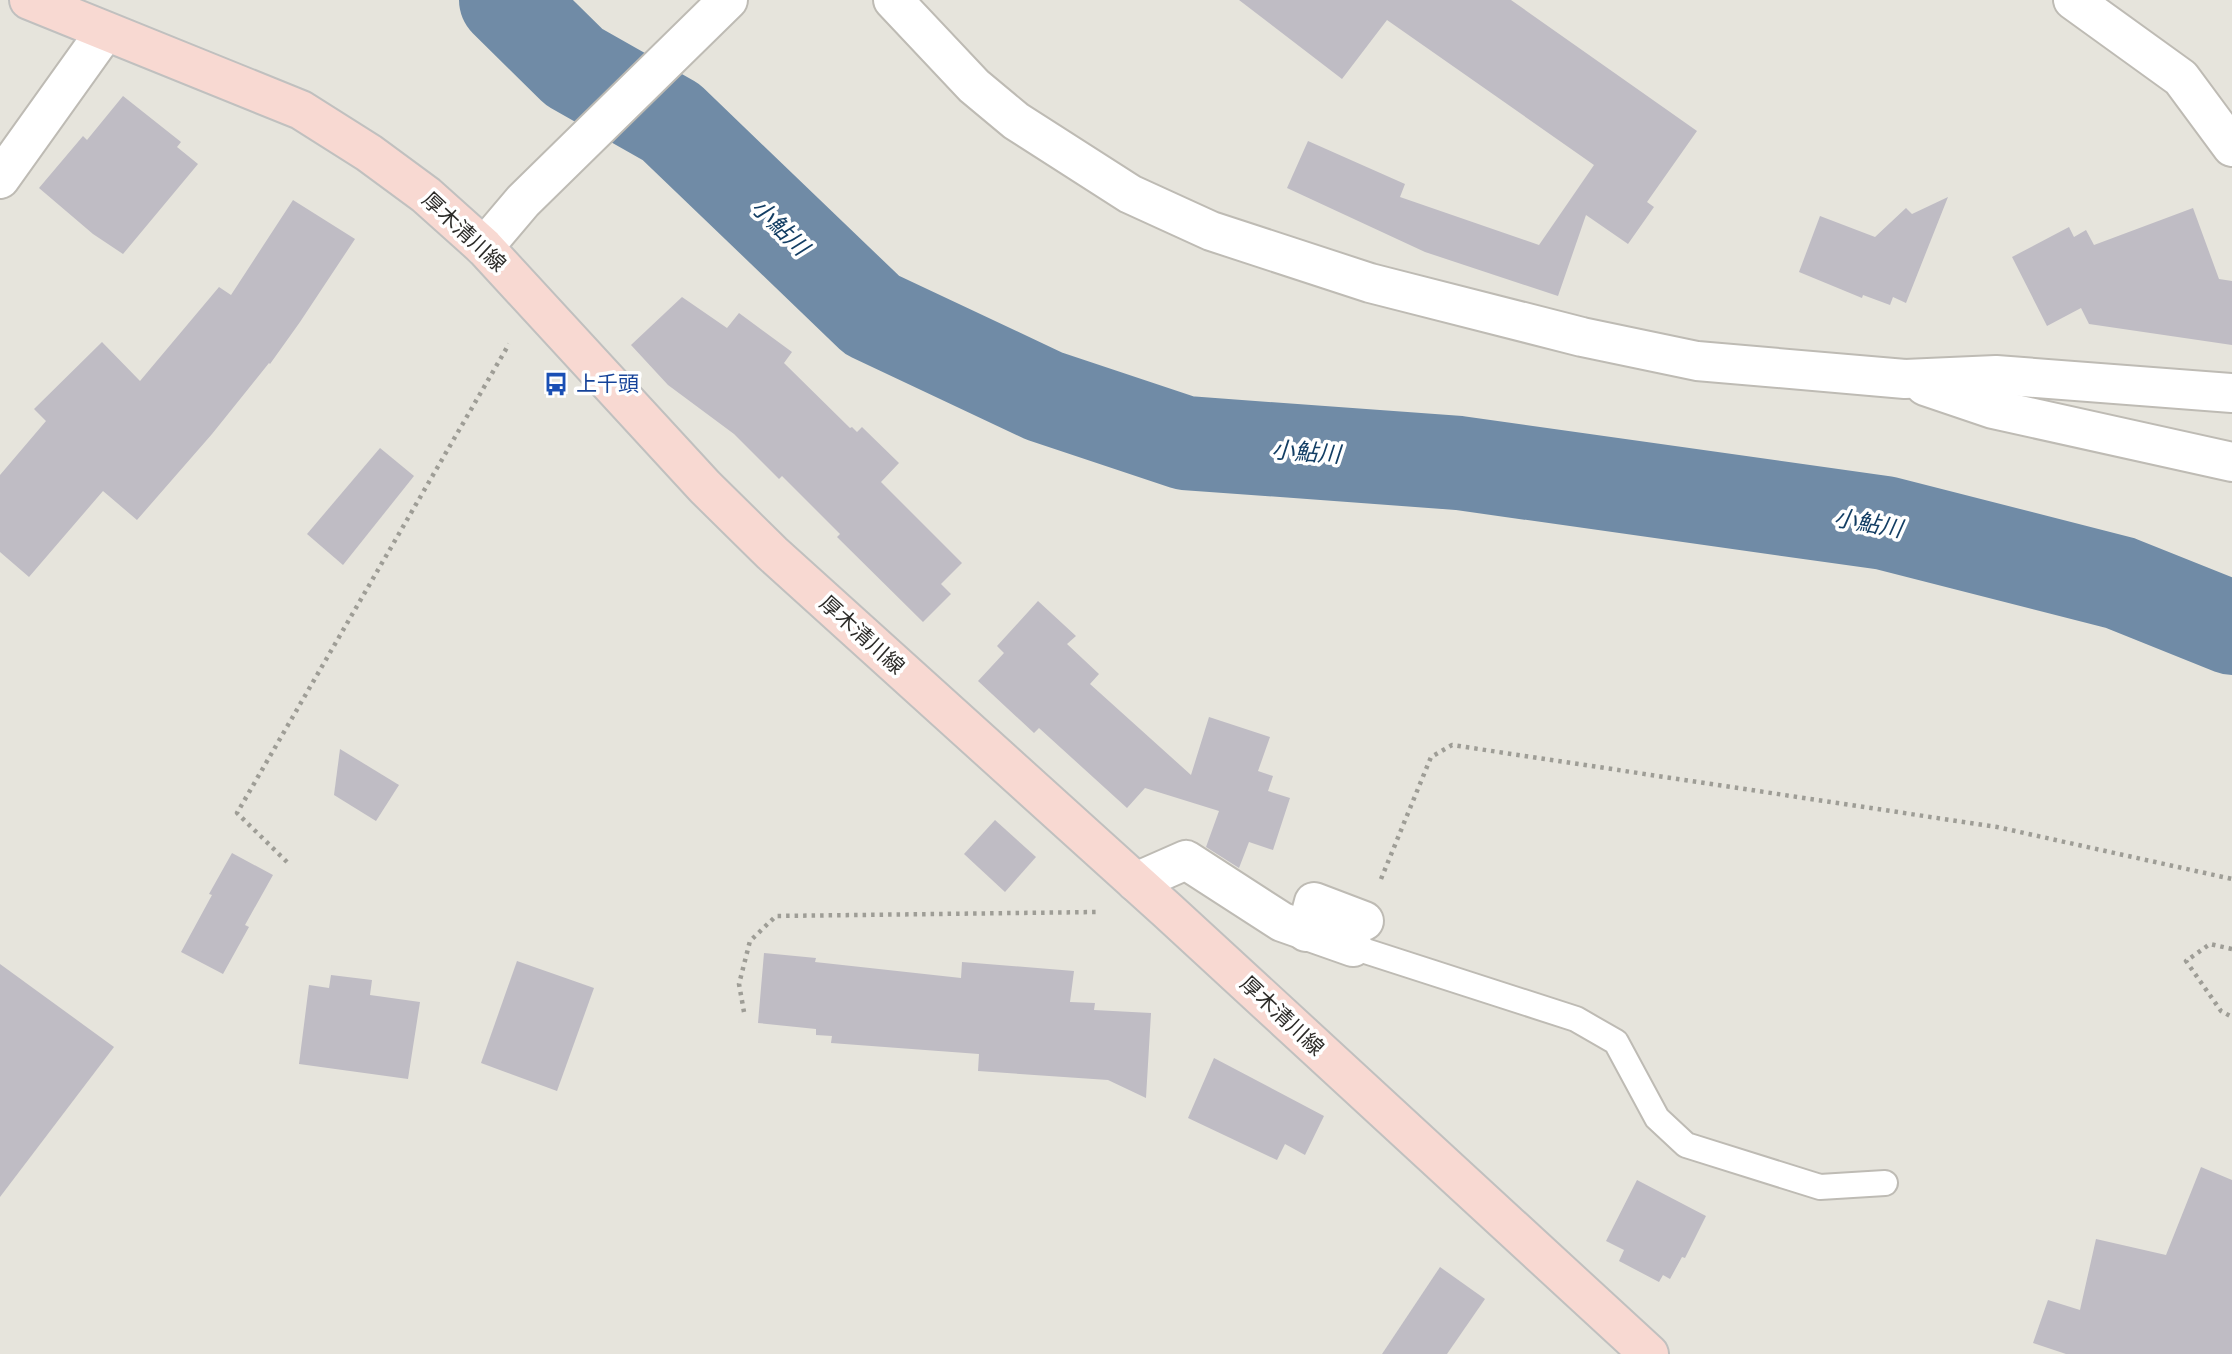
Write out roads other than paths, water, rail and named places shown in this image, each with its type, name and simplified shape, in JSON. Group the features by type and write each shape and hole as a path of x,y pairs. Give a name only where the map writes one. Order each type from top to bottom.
{"main road":[{"name":"厚木清川線","path":"29,0 301,110 369,153 417,188 484,247 705,487 772,553 1168,911 1649,1354"}],"street":[{"path":"484,247 523,201 728,0"},
{"path":"893,0 974,86 1016,121 1130,194 1211,232 1370,283 1581,337 1697,361 1905,379 1996,375 2232,393"},
{"path":"2073,0 2182,78 2232,147"},
{"path":"0,179 106,32"},
{"path":"1905,379 1993,409 2232,462"},
{"path":"1136,882 1186,860 1282,922 1306,932 1314,902 1358,934"}],"lane":[{"path":"1358,934 1576,1020 1616,1042 1657,1118 1686,1145 1820,1187 1885,1183"}],"waterway":[{"name":"小鮎川","path":"506,0 574,67 671,122 872,315 1044,396 1185,443 1459,463 1885,523 2120,583 2232,628"}],"place":[{"name":"上千頭","path":"556,384"}]}
